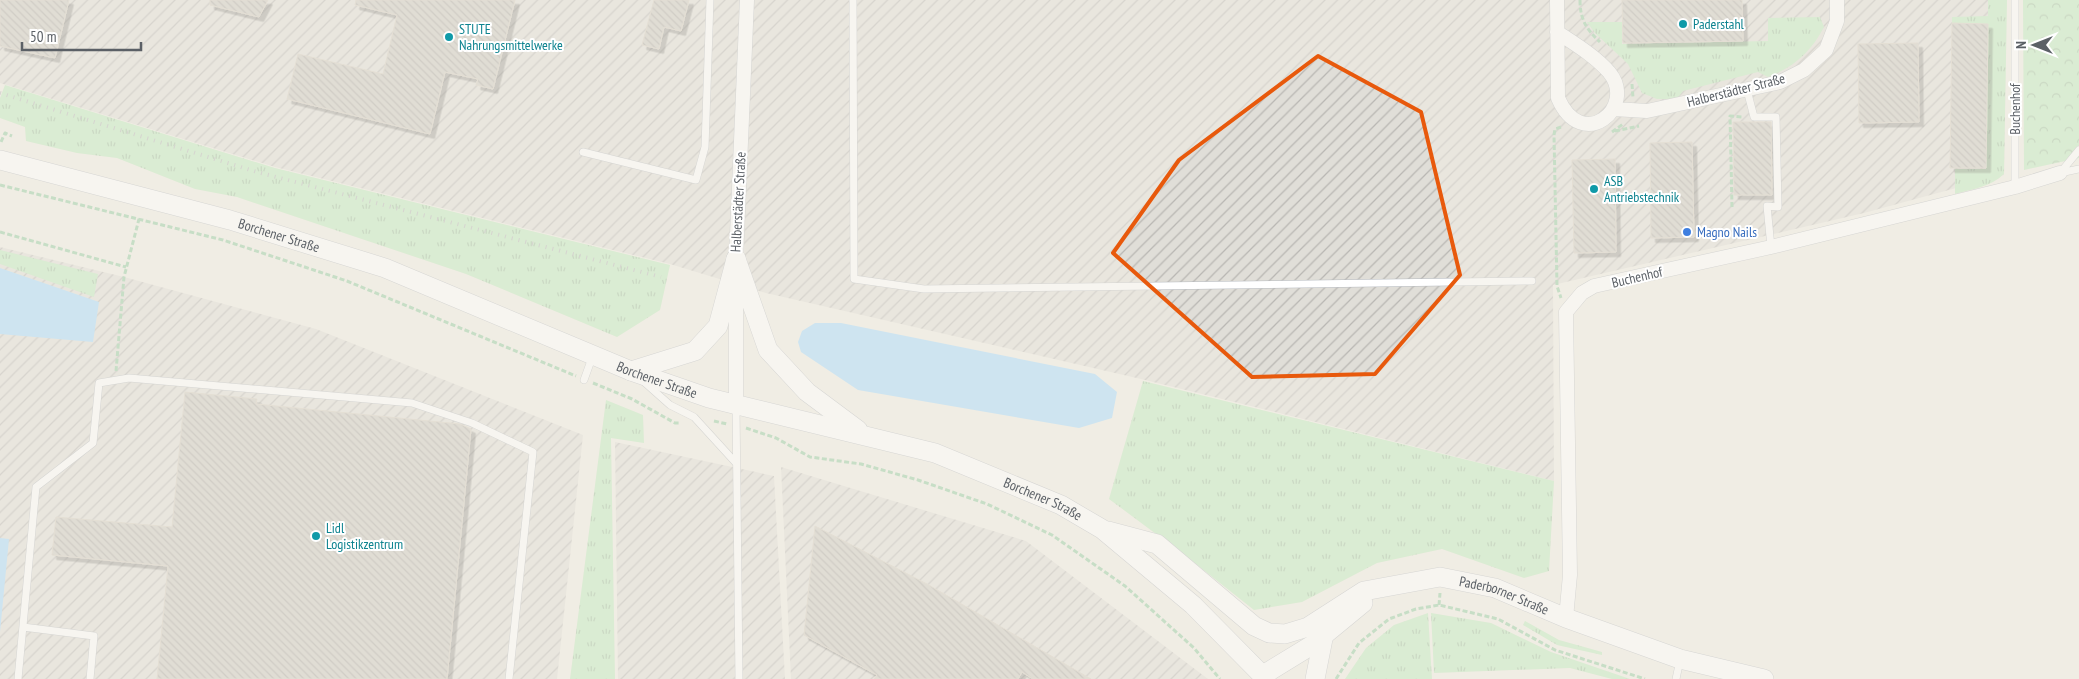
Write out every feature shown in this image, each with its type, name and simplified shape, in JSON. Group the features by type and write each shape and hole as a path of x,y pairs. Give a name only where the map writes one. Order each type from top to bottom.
{"main road":[{"name":"Borchener Straße","path":"0,151 385,268 631,371 677,388 736,405 935,453 1060,505 1102,529 1193,605 1263,678"},
{"path":"631,371 695,351 718,326 736,259"},
{"path":"736,259 768,350 807,392 865,435"},
{"path":"1102,529 1157,544 1254,626 1269,633 1285,634 1308,627 1364,591 1386,587"},
{"name":"Paderborner Straße","path":"1263,678 1312,645 1386,587 1440,577 1495,588 1566,618 1680,659 1764,679"},
{"path":"1315,679 1324,634"}],"street":[{"name":"Halberstädter Straße","path":"736,405 736,259 747,0"},
{"path":"1557,0 1556,83 1558,98 1562,108 1575,120 1589,123 1605,119 1614,110 1616,93 1610,73 1587,52 1557,32"},
{"name":"Halberstädter Straße","path":"1614,110 1647,111 1780,82 1810,66 1826,50 1837,21 1837,0"},
{"name":"Buchenhof","path":"1566,312 1582,293 1594,286 1771,247 2015,187 2060,173"},
{"path":"1566,312 1570,575 1566,618"}],"lane":[{"path":"583,152 696,180 705,146 710,0"},
{"path":"853,0 854,279 924,289 1532,281"},
{"name":"Buchenhof","path":"2014,0 2015,187"},
{"path":"1746,90 1754,117 1776,117 1778,207 1767,206 1771,247"},
{"path":"2060,173 2079,150"},
{"path":"2060,173 2079,169"},
{"path":"584,380 593,355"},
{"path":"631,371 670,405 694,417 736,463"},
{"path":"18,679 36,487 93,443 99,383 129,378 412,403 472,423 533,452 509,679"},
{"path":"736,405 739,679"},
{"path":"23,627 94,636 90,679"},
{"path":"1676,679 1680,659"}],"path":[{"path":"1732,207 1730,116 1754,117"},
{"path":"0,151 5,133 12,136"},
{"path":"1554,135 1558,286 1566,312"},
{"path":"0,185 223,240 347,281 632,399 674,423 709,421 736,425 776,438 810,457 861,464 987,504 1052,535 1125,586 1194,648 1220,679"},
{"path":"116,380 124,276 139,219"},
{"path":"0,232 126,267"},
{"path":"1336,679 1359,643 1389,619 1416,609 1439,605 1498,619 1555,650 1645,679"}],"highlighted area":[{"path":"1318,56 1421,112 1460,275 1375,374 1252,377 1113,253 1179,160"}],"shaded area":[{"path":"0,0 2006,0 2004,175 1864,213 1553,285 1554,481 1141,379 766,293 670,264 275,167 0,83"},
{"path":"0,247 124,277 316,329 583,435 557,679 0,679"},
{"path":"615,442 774,476 785,679 618,679"},
{"path":"781,467 1026,541 1208,679 791,679"}],"green space":[{"path":"1988,0 2007,0 2004,174 1987,185 1955,194 1955,169 1986,169 1988,24 1952,23 1952,17 1988,16"},
{"path":"2023,0 2079,0 2079,158 2024,170"},
{"path":"1820,17 1824,27 1819,36 1801,58 1786,68 1768,77 1758,72 1683,91 1677,99 1657,99 1642,93 1628,64 1595,33 1587,22 1622,22 1622,44 1768,41 1768,18"},
{"path":"5,85 275,168 670,265 660,310 617,337 466,274 237,197 195,189 117,158 77,153 26,141 25,127 0,118 0,98"},
{"path":"0,250 98,274 94,297 0,264"},
{"path":"1143,381 1554,481 1549,571 1524,578 1442,549 1377,563 1302,602 1254,610 1109,499"},
{"path":"606,400 643,415 644,443 611,438 615,679 570,679"},
{"path":"1428,613 1432,679 1345,679 1366,648 1394,625"},
{"path":"1431,613 1491,623 1551,652 1630,679 1612,679 1570,668 1434,673"},
{"path":"1525,621 1559,640 1602,652 1602,655 1557,645 1523,625"}],"water":[{"path":"0,268 99,302 93,342 0,334"},
{"path":"815,323 841,323 1095,374 1117,392 1112,418 1079,428 858,390 801,352 798,342 802,331"},
{"path":"0,538 9,539 0,632"}],"building":[{"path":"0,0 69,0 55,58 0,46"},
{"path":"210,0 268,0 259,17 210,5"},
{"path":"356,0 515,0 493,89 476,85 478,79 445,72 430,134 287,99 298,54 383,74 397,15 355,5"},
{"path":"654,0 689,0 681,31 664,27 659,49 642,45"},
{"name":"Paderstahl","path":"1622,0 1742,0 1743,41 1623,43"},
{"path":"1952,23 1988,24 1986,168 1950,168"},
{"path":"1918,43 1919,122 1859,123 1858,44"},
{"path":"1733,122 1771,122 1772,195 1734,195"},
{"path":"1692,142 1694,237 1651,238 1650,143"},
{"name":"ASB Antriebstechnik","path":"1615,159 1616,252 1574,253 1572,160"},
{"name":"Lidl Logistikzentrum","path":"185,392 257,399 256,404 460,424 471,429 447,679 157,679 168,566 52,555 56,517 172,527"},
{"path":"815,526 927,584 1091,679 1033,679 1022,672 1018,679 874,679 877,675 804,635"}],"railway":[{"path":"0,93 257,172 661,277"}],"place":[{"name":"Paderstahl","path":"1683,24"},
{"name":"STUTE Nahrungsmittelwerke","path":"449,37"},
{"name":"ASB Antriebstechnik","path":"1594,189"},
{"name":"Magno Nails","path":"1687,232"},
{"name":"Lidl Logistikzentrum","path":"316,536"}]}
